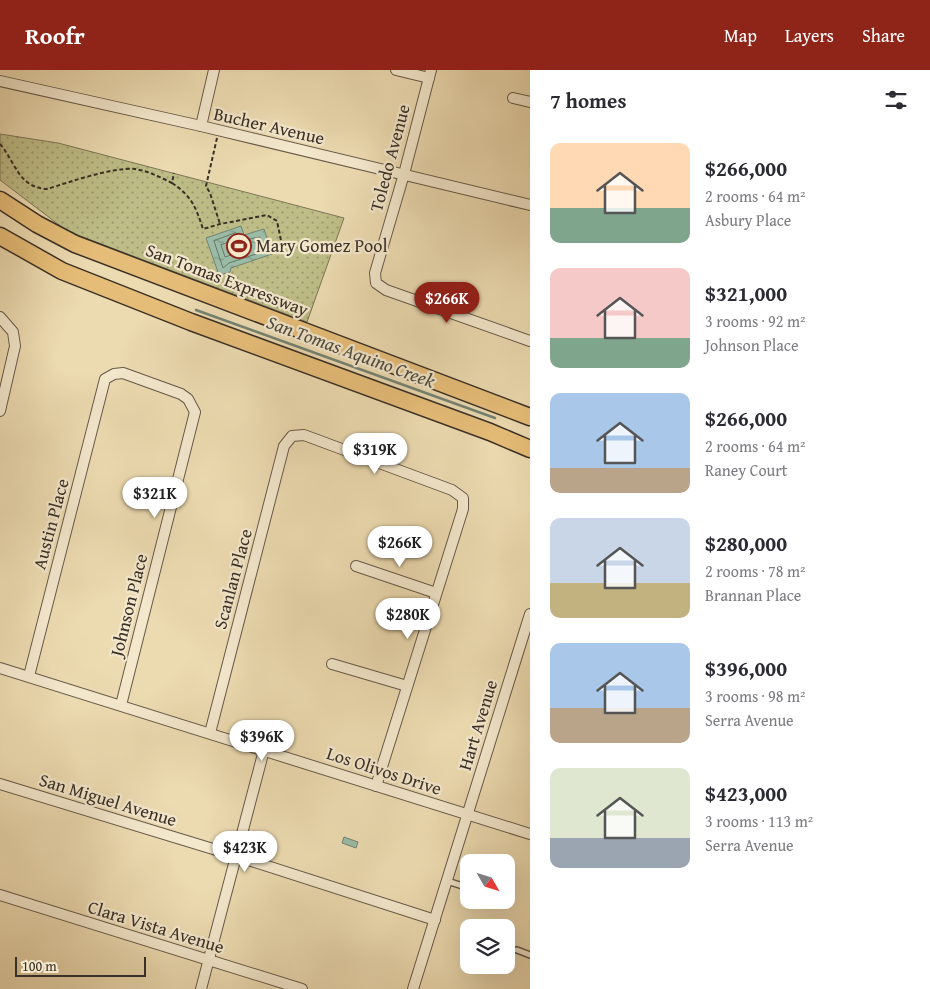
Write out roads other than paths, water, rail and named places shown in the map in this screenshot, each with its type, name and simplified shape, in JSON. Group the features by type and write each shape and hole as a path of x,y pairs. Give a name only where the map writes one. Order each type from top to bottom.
{"highway":[{"path":"0,192 37,224"},
{"name":"San Tomas Expressway","path":"0,200 37,224 76,244 530,417"},
{"path":"0,236 62,271"},
{"path":"0,245 192,322 490,432 530,449"}],"street":[{"path":"200,126 214,70"},
{"path":"396,70 430,74"},
{"name":"Toledo Avenue","path":"430,74 404,174 375,273 376,283 386,290 530,341"},
{"name":"Bucher Avenue","path":"0,81 200,126 530,205"},
{"path":"513,98 530,102"},
{"path":"0,317 13,332 15,346 0,410"},
{"name":"Johnson Place","path":"105,379 114,374 123,373 132,376 181,394 188,399 195,412 121,705"},
{"name":"Austin Place","path":"29,676 105,379"},
{"name":"Scanlan Place","path":"210,733 284,446 292,436 304,435 452,490 463,498 463,510 436,593"},
{"path":"356,566 436,593 376,786"},
{"name":"Hart Avenue","path":"412,989 530,614"},
{"path":"332,664 407,686"},
{"name":"Los Olivos Drive","path":"0,668 530,834"},
{"path":"201,989 264,750"},
{"name":"San Miguel Avenue","path":"0,784 236,856 435,920"},
{"name":"Clara Vista Avenue","path":"0,895 302,989"}],"lane":[{"path":"447,881 460,885"},
{"path":"517,950 530,955"}],"water":[{"name":"Mary Gomez Pool","path":"241,226 244,235 264,229 272,254 231,268 230,272 219,275 206,238"},
{"path":"344,837 358,842 356,848 342,843"}],"waterway":[{"name":"San Tomas Aquino Creek","path":"196,310 495,418"}],"place":[{"name":"Mary Gomez Pool","path":"239,246"}]}
